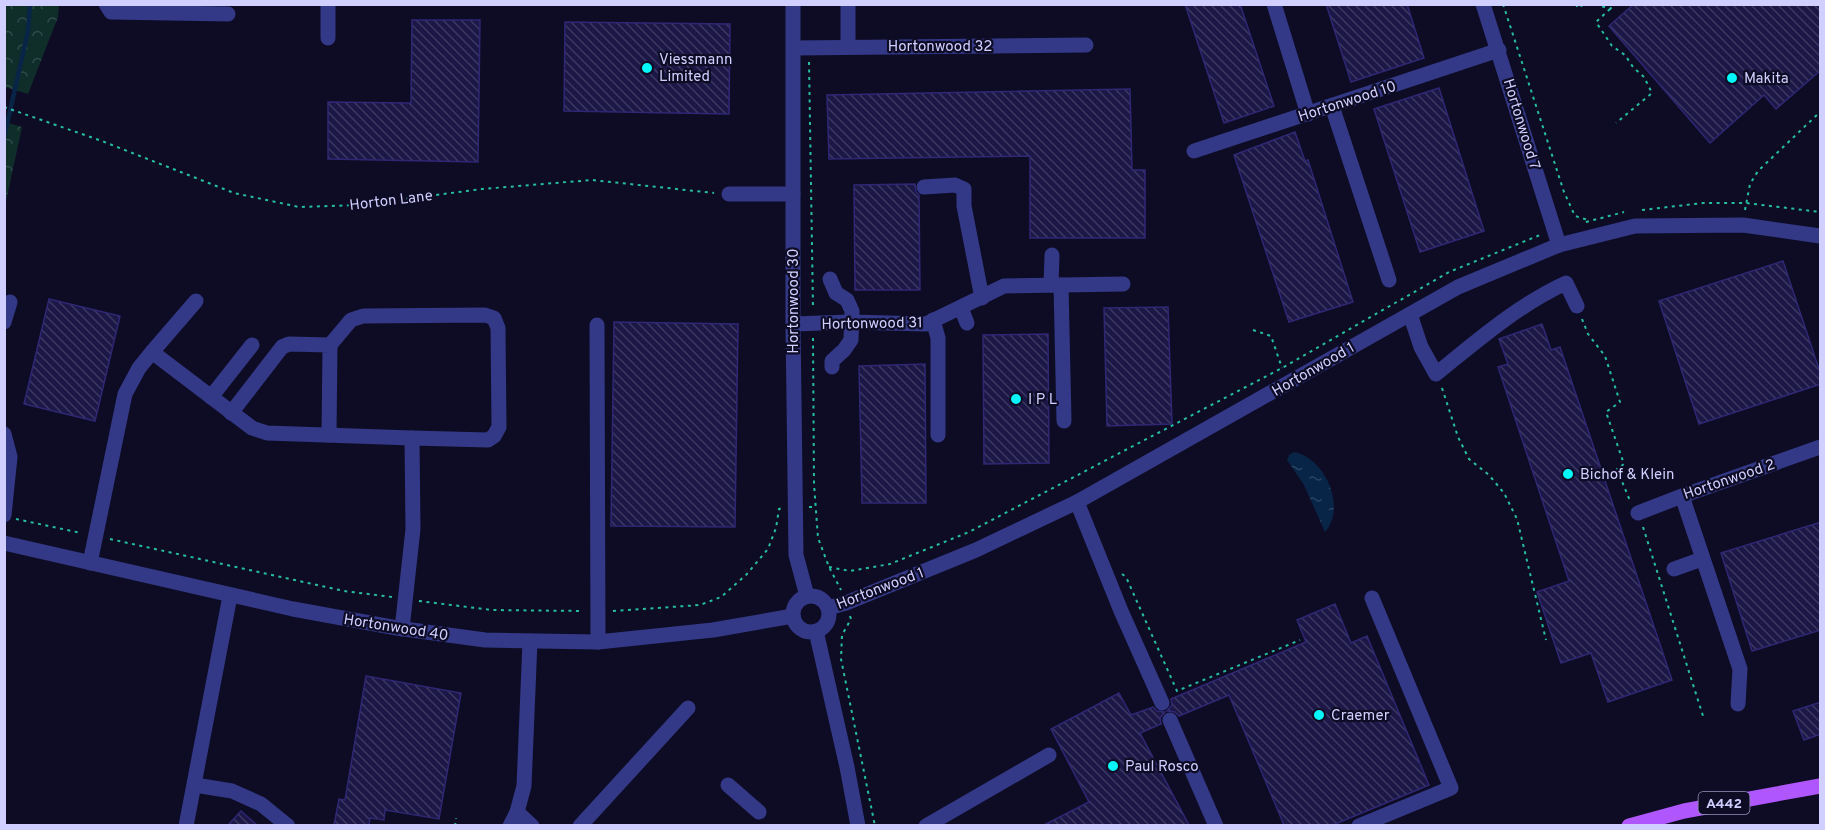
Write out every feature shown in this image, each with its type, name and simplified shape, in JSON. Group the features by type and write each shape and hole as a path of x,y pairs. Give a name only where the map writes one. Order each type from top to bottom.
{"main road":[{"name":"A442","path":"1629,825 1684,811 1821,786"}],"street":[{"path":"106,4 111,12 228,14"},
{"path":"328,4 328,38"},
{"name":"Hortonwood 30","path":"793,4 801,48 793,194 796,555 807,596"},
{"path":"848,4 848,47"},
{"path":"1275,4 1308,114"},
{"name":"Hortonwood 7","path":"1484,4 1559,245"},
{"name":"Hortonwood 32","path":"801,48 1086,45"},
{"name":"Hortonwood 10","path":"1194,151 1499,50"},
{"path":"1332,105 1389,280"},
{"path":"924,187 955,184 964,189 964,206 982,298"},
{"path":"729,194 793,194"},
{"name":"Hortonwood 1","path":"828,608 846,603 975,550 1077,502 1458,287 1559,245 1635,226 1743,225 1821,236"},
{"path":"1052,255 1056,285 1064,421"},
{"path":"830,279 836,293 847,300 852,311 851,340 832,362 832,367"},
{"name":"Hortonwood 31","path":"793,324 851,322 926,324 961,309 1004,286 1123,284"},
{"path":"1410,314 1421,347 1436,374 1476,341 1539,295 1566,284 1577,306"},
{"path":"90,563 125,394 139,368 196,301"},
{"path":"4,322 10,302"},
{"path":"961,309 967,323"},
{"path":"152,352 252,428 267,433 412,438 488,440 494,436 499,427 498,328 494,318 485,315 357,316 351,320 330,345 329,435"},
{"path":"933,320 938,338 938,435"},
{"path":"597,325 598,642"},
{"path":"211,397 252,345"},
{"path":"231,413 282,347 330,345"},
{"path":"4,434 10,457 4,515"},
{"path":"402,629 413,529 412,438"},
{"name":"Hortonwood 2","path":"1638,513 1821,447"},
{"path":"1682,496 1740,669 1738,704"},
{"path":"1077,502 1121,611 1162,703"},
{"name":"Hortonwood 40","path":"4,543 230,596 402,629 485,640 598,642 713,630 793,616"},
{"path":"1674,569 1702,559"},
{"path":"186,825 230,596"},
{"path":"807,596 818,596 826,603 829,619 822,629 804,630 799,627 793,616 793,610 798,601 807,596"},
{"path":"1359,825 1451,788 1372,598"},
{"path":"816,631 858,825"},
{"path":"530,641 524,786 513,819 532,825"},
{"path":"580,825 688,708"},
{"path":"1170,720 1216,825"},
{"path":"926,825 1049,755"},
{"path":"195,785 232,791 261,804 288,825"},
{"path":"728,785 759,812"}],"path":[{"path":"1503,4 1564,192 1575,216 1590,221"},
{"path":"1576,4 1578,8 1584,4"},
{"path":"1595,4 1610,9"},
{"path":"1615,4 1596,22 1612,46 1625,55 1633,67 1644,76 1652,93 1617,123"},
{"path":"801,48 813,304"},
{"name":"Horton Lane","path":"4,107 102,141 234,193 299,207 359,205 482,189 592,180 729,194"},
{"path":"1743,225 1750,184 1758,171 1821,111"},
{"path":"1746,203 1821,212"},
{"path":"1253,330 1271,336 1282,368"},
{"path":"813,350 814,484 818,538 829,567 840,585"},
{"path":"1436,374 1468,459 1489,475 1504,493 1517,519 1546,640"},
{"path":"1115,567 1126,578 1177,691 1300,639"},
{"path":"851,619 842,636 841,659 875,825"},
{"path":"455,825 456,818"}],"green space":[{"path":"4,5 59,5 58,17 28,94 5,87"},
{"path":"4,122 22,127 5,206"}],"water":[{"path":"1294,452 1305,456 1315,464 1329,485 1334,510 1325,532 1304,485 1287,460"}],"building":[{"path":"1185,4 1240,4 1274,106 1224,123"},
{"path":"1326,4 1407,4 1424,58 1351,82"},
{"name":"Makita","path":"1634,4 1821,4 1821,70 1776,109 1764,95 1710,143 1609,26"},
{"path":"412,20 480,20 478,162 328,159 328,102 411,103"},
{"name":"Viessmann Limited","path":"565,22 730,24 729,114 564,111"},
{"path":"1439,88 1484,231 1420,252 1374,109"},
{"path":"1130,89 1132,170 1145,170 1145,238 1030,238 1030,156 829,159 827,95"},
{"path":"1295,132 1305,161 1308,160 1353,302 1289,322 1234,155"},
{"path":"915,184 919,195 920,290 855,290 854,185"},
{"path":"1783,261 1821,375 1821,384 1699,424 1659,301"},
{"path":"49,299 120,316 95,421 24,404"},
{"path":"1168,307 1172,424 1107,426 1104,308"},
{"path":"614,322 738,324 735,527 611,526"},
{"name":"Bichof & Klein","path":"1542,324 1551,350 1560,347 1672,680 1608,702 1591,653 1561,663 1537,592 1569,581 1498,367 1508,364 1499,339"},
{"name":"I P L","path":"1048,334 1049,463 984,464 983,335"},
{"path":"925,364 926,503 862,503 859,366"},
{"path":"1821,522 1821,630 1752,651 1721,553"},
{"name":"Craemer","path":"1335,604 1351,643 1367,636 1429,785 1333,825 1284,825 1229,695 1179,716 1175,712 1167,711 1172,705 1171,699 1306,642 1297,620"},
{"path":"366,676 461,693 439,819 385,810 384,820 370,818 369,825 334,825 339,799 345,800"},
{"name":"Paul Rosco","path":"1119,693 1131,715 1153,707 1157,711 1165,712 1160,718 1161,724 1140,733 1189,825 1044,825 1089,802 1051,729"},
{"path":"1821,702 1821,734 1804,740 1793,711"},
{"path":"241,811 257,825 228,825"}],"waterway":[{"path":"4,138 28,31 30,4"}],"place":[{"name":"Viessmann Limited","path":"647,68"},
{"name":"Makita","path":"1732,78"},
{"name":"I P L","path":"1016,399"},
{"name":"Bichof & Klein","path":"1568,474"},
{"name":"Craemer","path":"1319,715"},
{"name":"Paul Rosco","path":"1113,766"}]}
